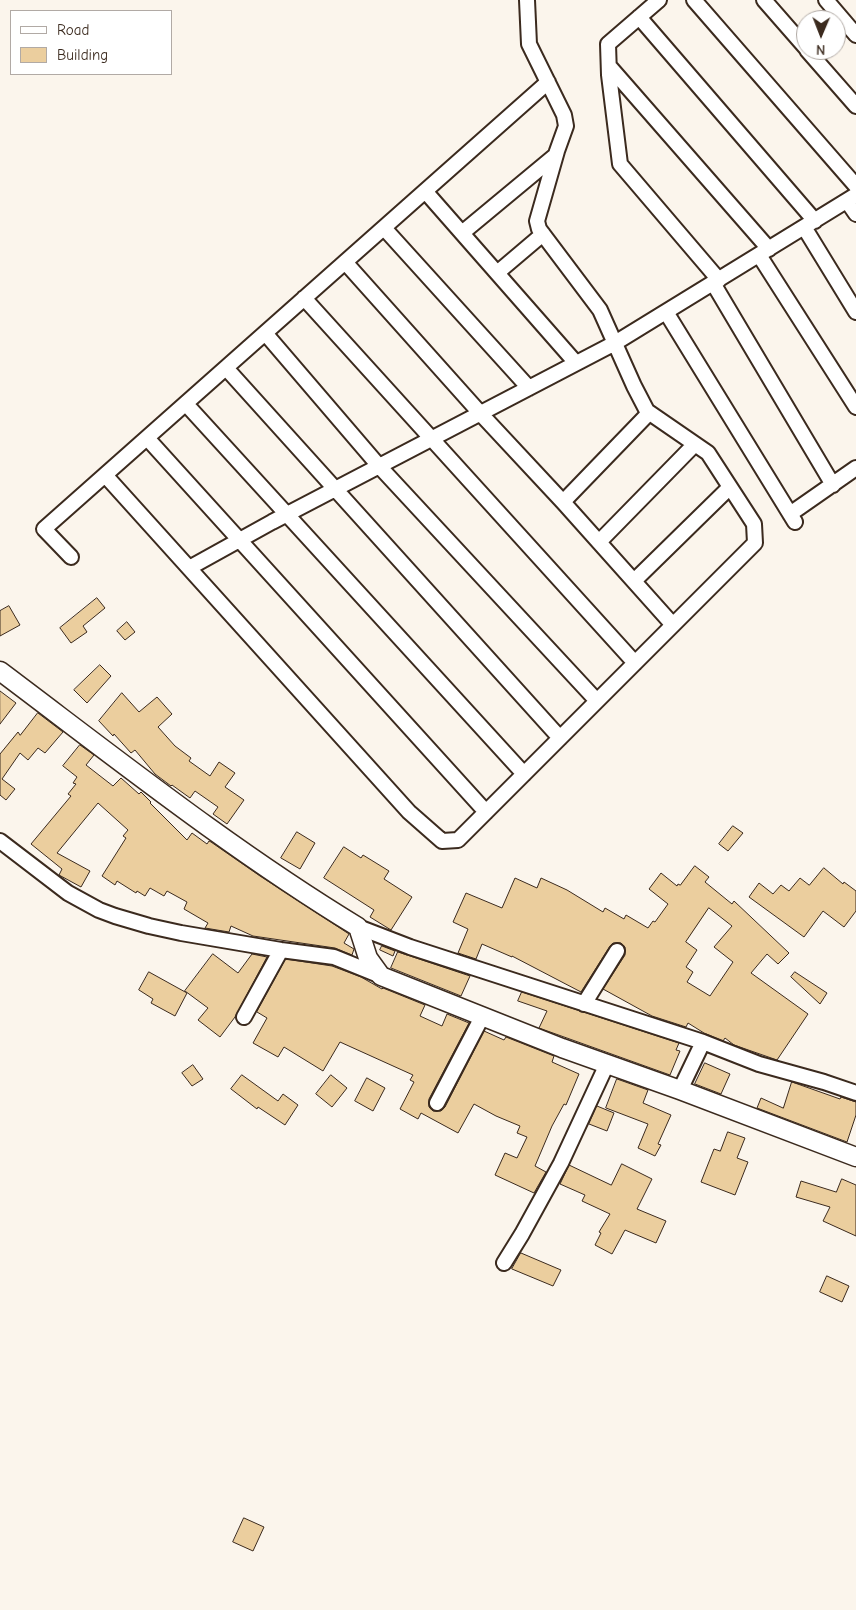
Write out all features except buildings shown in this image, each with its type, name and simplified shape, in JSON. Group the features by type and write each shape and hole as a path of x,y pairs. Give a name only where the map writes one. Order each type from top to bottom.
{"street":[{"path":"105,475 409,812 442,842 458,840 755,543 754,524 708,453 647,411 600,310 539,229 537,221 566,126 564,115 529,44 527,0"},
{"path":"659,0 608,44 620,164 716,282 833,484"},
{"path":"694,0 856,186"},
{"path":"764,0 796,36"},
{"path":"826,0 856,35"},
{"path":"639,17 809,224 856,312"},
{"path":"816,60 856,106"},
{"path":"609,66 764,252 856,407"},
{"path":"71,556 44,530 548,82"},
{"path":"462,233 556,155"},
{"path":"425,191 576,363"},
{"path":"188,568 287,514 615,343 852,198 856,214"},
{"path":"384,228 528,388"},
{"path":"497,273 543,234"},
{"path":"345,262 480,414 563,502 674,625"},
{"path":"304,298 433,438 635,663"},
{"path":"666,312 793,518 833,484 856,468"},
{"path":"265,334 379,466 597,701"},
{"path":"226,368 560,738"},
{"path":"186,404 524,774"},
{"path":"563,502 650,413"},
{"path":"147,438 486,812"},
{"path":"599,542 695,444"},
{"path":"634,581 730,487"},
{"path":"0,671 244,853 358,928 410,947 703,1042 759,1064 856,1093"},
{"path":"0,841 68,893 99,910 149,926 281,950 334,957 482,1017 856,1157"},
{"path":"358,928 368,958 381,976"},
{"path":"244,1018 281,950"},
{"path":"584,1004 617,951"},
{"path":"437,1102 482,1017"},
{"path":"680,1090 703,1042"},
{"path":"504,1263 561,1163 606,1064"}]}
